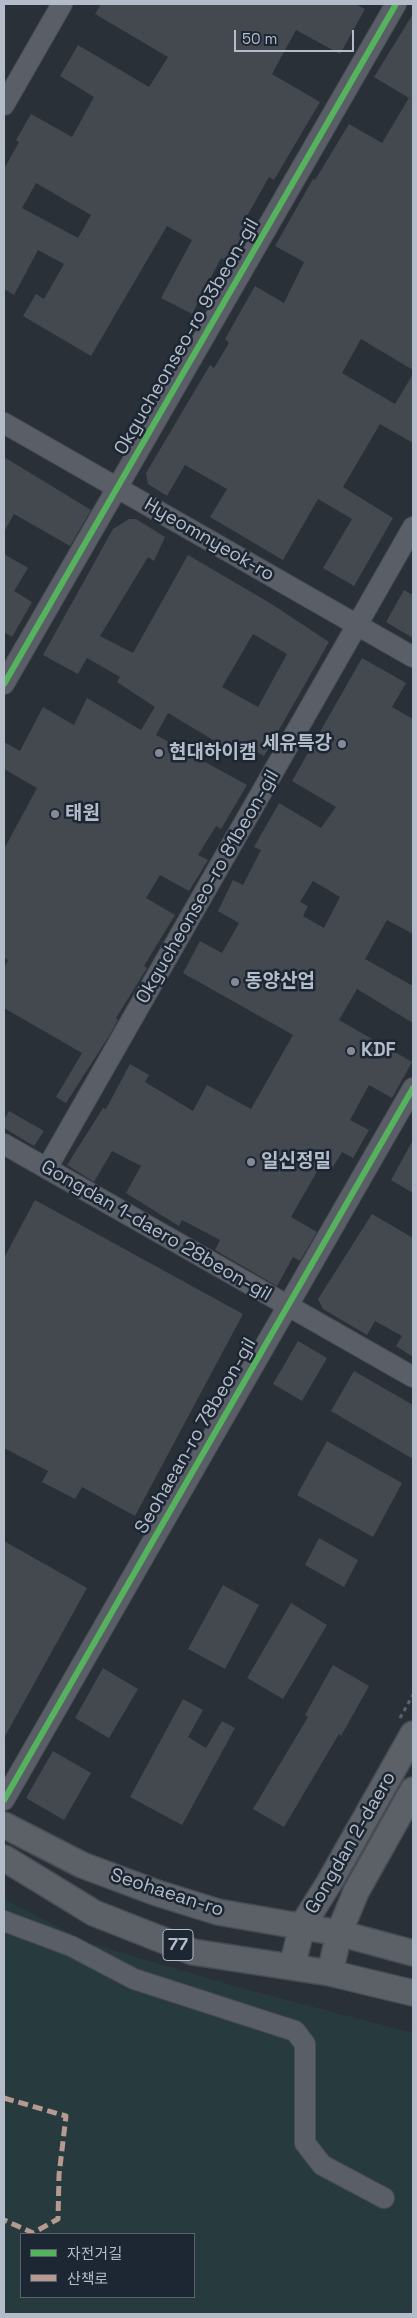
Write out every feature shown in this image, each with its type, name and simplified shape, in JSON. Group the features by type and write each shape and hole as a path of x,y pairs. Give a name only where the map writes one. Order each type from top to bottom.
{"main road":[{"name":"Gongdan 2-daero","path":"292,1967 302,1926 329,1883 413,1734"},
{"name":"Gongdan 2-daero","path":"339,1933 356,1892 413,1790"},
{"name":"Seohaean-ro","path":"4,1825 82,1865 157,1893 218,1912 339,1933 413,1952"},
{"name":"77","path":"4,1858 42,1879 94,1913 193,1952 330,1973"},
{"path":"339,1933 330,1973 413,1993"}],"street":[{"path":"4,105 62,4"},
{"name":"Okgucheonseo-ro 93beon-gil","path":"4,684 396,4"},
{"name":"Hyeomnyeok-ro","path":"4,423 413,657"},
{"name":"Okgucheonseo-ro 81beon-gil","path":"47,1168 413,527"},
{"name":"Seohaean-ro 78beon-gil","path":"4,1800 413,1088"},
{"name":"Gongdan 1-daero 28beon-gil","path":"4,1144 413,1377"},
{"path":"4,1921 71,1946 134,1979 295,2031 305,2044 305,2143 322,2166 384,2198"}],"green space":[{"path":"4,1899 89,1943 241,1988 413,2033 413,2314 4,2314"}],"building":[{"path":"101,4 355,4 365,9 340,54 296,30 272,74 320,102 274,180 269,177 242,225 248,228 228,262 221,258 192,314 161,298 192,240 167,226 91,356 23,316 36,294 44,299 64,264 38,250 14,295 4,289 4,169 19,142 16,140 31,114 72,137 94,97 60,76 78,45 149,87 168,57 95,14","holes":["36,183 91,215 78,238 22,208"]},
{"path":"413,14 413,370 361,339 342,373 395,404 413,374 413,443 380,424 343,487 393,518 354,586 323,568 352,519 318,499 283,560 210,517 227,489 185,465 167,496 148,484 146,473 210,365 214,368 229,343 225,339 255,286 284,303 304,262 275,246 313,179 315,180 349,124 382,143 409,98 374,77"},
{"path":"4,457 91,510 70,546 14,514 4,532"},
{"path":"129,519 136,519 165,537 154,561 148,557 100,636 133,653 188,555 270,603 329,642 264,756 241,743 235,753 168,713 156,735 247,785 221,829 216,826 198,855 208,860 189,891 160,875 146,898 175,915 144,966 147,968 116,1018 118,1020 109,1036 66,1103 56,1097 82,1053 4,1008 4,968 8,960 4,957 4,849 37,788 4,769 4,742 20,751 43,707 74,725 87,698 141,730 155,707 117,682 120,677 87,658 78,674 43,655 113,529","holes":["253,634 287,654 258,707 222,687"]},
{"path":"4,554 28,568 14,591 32,602 12,637 4,632"},
{"path":"404,590 413,595 413,638 386,622"},
{"path":"362,658 406,683 392,707 413,719 413,934 387,920 365,959 413,986 413,1023 357,989 339,1020 412,1062 392,1098 369,1085 350,1120 369,1130 353,1158 342,1152 333,1167 323,1161 291,1217 317,1232 300,1261 293,1257 277,1286 215,1250 220,1240 182,1220 179,1226 126,1193 141,1166 112,1151 94,1182 67,1165 103,1108 106,1109 130,1064 149,1075 145,1082 193,1111 207,1085 251,1109 293,1035 183,973 200,941 222,953 239,923 218,911 233,880 243,885 261,850 254,847 279,803 321,828 336,807 292,781","holes":["313,881 340,897 324,928 303,916 308,906 300,902"]},
{"path":"9,1111 44,1131 34,1146 4,1128 4,1120"},
{"path":"413,1140 413,1193 391,1180"},
{"path":"35,1200 243,1314 135,1516 82,1487 75,1499 42,1482 48,1471 4,1448 4,1258"},
{"path":"372,1214 413,1238 413,1357 396,1346 402,1336 375,1321 367,1335 323,1309 318,1299"},
{"path":"298,1341 327,1358 302,1401 273,1384"},
{"path":"354,1371 413,1405 413,1459 331,1411"},
{"path":"327,1441 402,1483 373,1537 297,1495"},
{"path":"319,1538 358,1560 344,1587 305,1565"},
{"path":"4,1541 87,1588 4,1738"},
{"path":"223,1585 259,1605 225,1669 188,1649"},
{"path":"291,1603 327,1625 283,1699 247,1678"},
{"path":"333,1665 369,1686 341,1736 339,1734 284,1827 253,1809 308,1717 305,1715"},
{"path":"103,1668 138,1689 109,1738 75,1718"},
{"path":"183,1699 203,1710 188,1737 206,1748 222,1721 235,1728 182,1825 130,1797"},
{"path":"53,1751 91,1773 64,1820 26,1798"}],"marked path":[{"path":"4,2098 66,2116 59,2175 58,2219 33,2233 4,2220"}],"cycle path":[{"path":"4,684 396,4"},
{"path":"4,1800 413,1088"}],"place":[{"name":"세유특강","path":"342,744"},
{"name":"현대하이캠","path":"159,753"},
{"name":"태원","path":"55,814"},
{"name":"동양산업","path":"235,982"},
{"name":"KDF","path":"351,1051"},
{"name":"일신정밀","path":"251,1162"}]}
